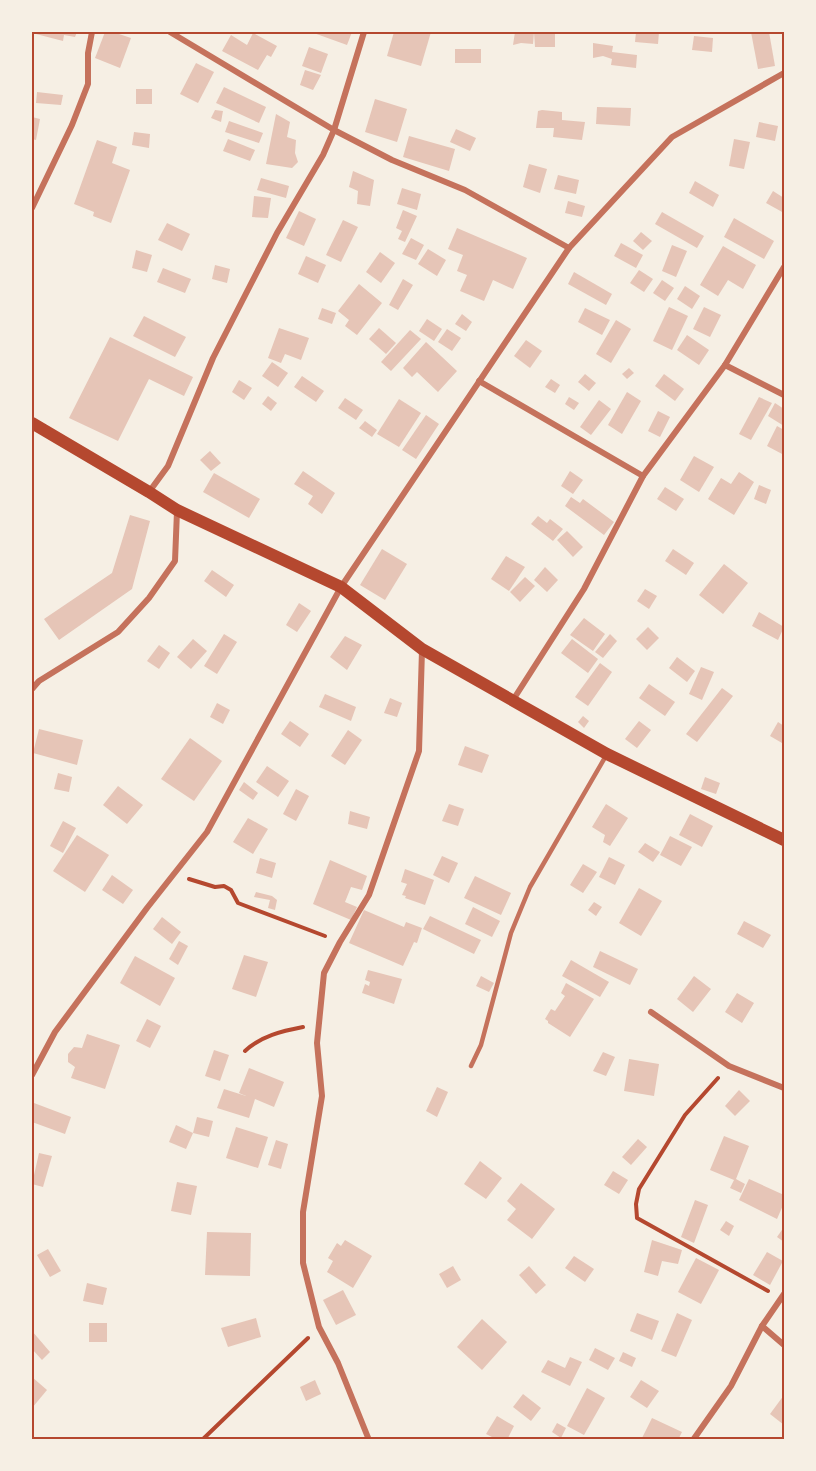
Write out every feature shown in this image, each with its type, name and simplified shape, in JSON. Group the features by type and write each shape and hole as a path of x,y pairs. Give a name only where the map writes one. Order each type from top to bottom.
{"main road":[{"path":"32,423 177,510 341,587 422,649 607,754 784,840"}],"street":[{"path":"32,208 72,124 88,84 88,52 93,32"},
{"path":"170,32 334,130 392,160 465,190 569,248"},
{"path":"150,492 168,466 213,358 277,233 323,155 334,130 364,32"},
{"path":"32,1076 55,1032 207,832 341,587 569,248 672,137 784,73"},
{"path":"513,700 584,589 643,476 725,365 784,267"},
{"path":"725,365 784,395"},
{"path":"479,381 643,476"},
{"path":"32,689 39,681 118,632 150,598 175,561 177,510"},
{"path":"369,1440 338,1363 319,1327 303,1263 303,1212 322,1096 317,1043 324,973 369,895 419,751 422,649"},
{"path":"651,1012 729,1066 784,1088"},
{"path":"693,1440 732,1386 762,1326 783,1297"},
{"path":"762,1326 784,1345"}],"lane":[{"path":"471,1066 481,1045 511,933 530,887 607,754"}],"path":[{"path":"176,872 192,881 215,887 224,886 231,890 238,903 340,942"},
{"path":"245,1051 254,1043 283,1030 318,1024"},
{"path":"729,1066 685,1115 639,1189 636,1204 637,1218 783,1297"},
{"path":"202,1440 319,1327"}],"building":[{"path":"37,32 77,32 75,37 64,35 63,41 36,34"},
{"path":"105,32 131,38 120,68 95,58"},
{"path":"311,32 352,32 347,45"},
{"path":"394,32 431,32 421,66 387,56"},
{"path":"515,32 534,32 533,44 513,45"},
{"path":"534,32 555,32 555,47 535,47"},
{"path":"636,32 659,32 658,44 635,42"},
{"path":"751,32 769,32 775,66 758,69"},
{"path":"253,33 277,46 271,57 267,55 258,70 222,51 231,35 247,45"},
{"path":"694,36 713,38 712,52 692,50"},
{"path":"593,43 613,46 612,52 637,55 636,68 611,65 612,59 603,56 593,58"},
{"path":"309,47 328,54 321,73 302,66"},
{"path":"455,49 481,49 481,63 455,63"},
{"path":"196,63 214,72 198,103 180,94"},
{"path":"305,70 321,75 313,90 300,85"},
{"path":"224,87 266,107 259,123 216,103"},
{"path":"136,89 152,89 152,104 136,104"},
{"path":"37,92 63,95 61,105 36,103"},
{"path":"375,99 407,109 397,142 365,132"},
{"path":"597,107 631,108 630,126 596,124"},
{"path":"215,110 223,111 221,122 211,118"},
{"path":"538,111 562,112 562,120 585,122 582,140 553,137 554,128 536,128"},
{"path":"276,114 290,122 287,137 296,140 295,153 298,162 292,168 266,164"},
{"path":"32,117 40,119 36,140 32,139"},
{"path":"229,121 263,133 259,143 225,132"},
{"path":"759,122 778,126 775,141 756,137"},
{"path":"456,129 476,138 470,151 450,142"},
{"path":"134,132 150,134 149,148 132,145"},
{"path":"409,136 455,149 449,171 403,157"},
{"path":"228,139 255,150 250,161 223,151"},
{"path":"734,139 750,142 744,169 729,166"},
{"path":"97,140 117,147 112,163 130,170 111,223 93,216 94,212 74,204"},
{"path":"529,164 547,169 540,193 523,187"},
{"path":"353,171 374,180 370,206 357,204 358,191 349,187"},
{"path":"558,175 579,180 576,194 554,189"},
{"path":"261,178 289,186 286,198 257,190"},
{"path":"695,181 719,195 713,207 689,193"},
{"path":"402,188 421,194 417,210 397,204"},
{"path":"773,191 784,198 784,213 766,203"},
{"path":"254,196 271,198 268,218 252,217"},
{"path":"568,201 585,206 582,217 565,213"},
{"path":"403,210 417,216 405,242 398,239 402,231 396,228"},
{"path":"299,211 316,219 304,246 286,238"},
{"path":"662,212 704,236 697,248 655,224"},
{"path":"734,218 774,241 764,259 724,237"},
{"path":"343,220 358,227 341,262 326,255"},
{"path":"167,223 190,234 182,251 158,240"},
{"path":"457,228 527,258 513,289 493,280 484,301 460,291 467,275 457,271 463,255 448,249"},
{"path":"641,232 652,241 643,250 633,241"},
{"path":"411,238 424,245 416,260 402,254"},
{"path":"621,243 643,255 636,268 614,256"},
{"path":"672,245 687,251 676,277 662,271"},
{"path":"723,246 756,265 743,289 728,280 718,296 700,285"},
{"path":"428,249 446,260 437,276 418,264"},
{"path":"136,250 152,255 147,272 132,268"},
{"path":"380,252 395,263 381,283 366,272"},
{"path":"306,256 326,265 318,283 298,274"},
{"path":"215,265 230,269 227,283 212,279"},
{"path":"163,268 191,279 185,293 157,282"},
{"path":"639,270 653,279 644,292 630,283"},
{"path":"574,272 612,294 606,305 568,284"},
{"path":"403,279 413,285 398,310 389,305"},
{"path":"662,280 674,288 665,301 653,293"},
{"path":"359,284 382,303 357,335 345,326 349,320 338,311"},
{"path":"685,286 700,296 692,309 677,299"},
{"path":"669,307 688,316 672,350 653,341"},
{"path":"704,307 721,315 710,337 693,329"},
{"path":"322,308 336,313 332,324 318,319"},
{"path":"585,308 610,320 602,335 578,322"},
{"path":"462,314 472,322 466,331 455,324"},
{"path":"144,316 186,337 175,357 133,336"},
{"path":"427,319 442,329 434,341 419,331"},
{"path":"616,320 631,329 611,363 596,354"},
{"path":"279,328 309,338 301,360 285,354 281,363 268,358"},
{"path":"379,328 396,343 386,354 369,339"},
{"path":"447,329 461,338 452,351 438,342"},
{"path":"410,330 421,339 391,371 381,362"},
{"path":"687,335 709,350 699,365 677,350"},
{"path":"110,337 193,377 184,396 149,379 118,441 69,418"},
{"path":"526,340 542,351 530,368 514,356"},
{"path":"426,342 457,371 438,392 417,372 412,377 403,368"},
{"path":"272,362 288,373 278,387 262,376"},
{"path":"629,368 634,373 627,379 622,374"},
{"path":"585,374 596,383 589,391 578,382"},
{"path":"664,374 684,389 675,401 655,386"},
{"path":"302,376 324,391 316,402 294,387"},
{"path":"551,379 560,385 555,393 545,387"},
{"path":"239,380 252,388 244,400 232,392"},
{"path":"627,392 641,401 622,434 608,425"},
{"path":"268,396 277,403 271,411 262,404"},
{"path":"569,397 579,403 574,410 565,404"},
{"path":"759,397 772,403 751,440 739,434"},
{"path":"345,398 363,410 356,420 338,408"},
{"path":"399,399 421,413 399,447 377,434"},
{"path":"599,400 611,409 591,435 580,427"},
{"path":"775,403 784,409 784,426 768,416"},
{"path":"658,411 670,417 660,437 648,431"},
{"path":"426,415 439,424 416,459 402,450"},
{"path":"365,421 377,430 372,437 359,428"},
{"path":"777,426 784,430 784,455 767,446"},
{"path":"210,451 221,463 211,471 200,460"},
{"path":"694,456 714,467 699,492 680,480"},
{"path":"303,471 335,493 322,514 308,504 313,496 294,484"},
{"path":"570,471 583,480 573,494 561,486"},
{"path":"739,472 754,482 734,515 708,499 721,478 731,484"},
{"path":"214,473 260,499 249,518 203,492"},
{"path":"759,485 771,490 766,504 754,499"},
{"path":"665,487 684,499 676,511 657,499"},
{"path":"571,497 580,503 583,499 614,522 604,535 565,506"},
{"path":"130,515 150,521 132,589 59,640 44,619 112,573"},
{"path":"538,516 547,523 550,519 563,529 553,541 531,524"},
{"path":"567,531 583,547 573,557 557,540"},
{"path":"382,549 407,564 385,600 360,585"},
{"path":"673,549 694,563 686,575 665,561"},
{"path":"506,556 525,567 509,591 491,579"},
{"path":"724,564 748,583 723,614 699,595"},
{"path":"545,567 558,580 547,592 534,580"},
{"path":"212,570 234,585 226,597 204,581"},
{"path":"525,577 535,586 520,602 510,592"},
{"path":"645,589 657,596 649,609 637,601"},
{"path":"299,603 311,611 297,632 286,625"},
{"path":"759,612 784,627 778,640 752,626"},
{"path":"584,618 605,634 593,651 570,635"},
{"path":"648,627 659,638 647,650 636,639"},
{"path":"224,634 237,642 217,674 204,666"},
{"path":"610,634 617,641 603,658 595,652"},
{"path":"345,636 362,645 347,670 330,657"},
{"path":"193,639 207,651 191,669 177,657"},
{"path":"572,639 598,659 588,673 561,653"},
{"path":"159,645 170,653 159,669 147,661"},
{"path":"677,657 695,671 687,682 669,668"},
{"path":"600,663 612,672 588,706 575,697"},
{"path":"701,667 714,672 702,700 689,694"},
{"path":"649,684 675,702 665,716 639,698"},
{"path":"722,688 733,696 697,742 686,734"},
{"path":"325,694 356,707 351,721 319,707"},
{"path":"390,698 402,703 397,717 384,713"},
{"path":"217,703 230,710 223,724 210,717"},
{"path":"583,716 589,721 584,728 578,722"},
{"path":"290,721 309,734 300,747 281,734"},
{"path":"639,721 651,730 637,748 625,739"},
{"path":"778,722 784,726 782,743 770,736"},
{"path":"39,729 83,740 77,765 33,753"},
{"path":"348,730 362,740 345,765 331,756"},
{"path":"190,738 222,761 194,801 161,779"},
{"path":"465,746 489,755 482,773 458,765"},
{"path":"267,766 289,781 278,797 256,782"},
{"path":"58,773 72,777 69,792 54,789"},
{"path":"705,777 720,783 716,794 701,789"},
{"path":"244,782 258,793 253,800 239,790"},
{"path":"118,786 143,805 127,824 103,805"},
{"path":"296,789 309,796 296,821 283,814"},
{"path":"449,804 464,809 458,826 442,821"},
{"path":"606,804 628,818 610,846 603,842 605,835 592,827"},
{"path":"350,811 370,817 367,829 348,824"},
{"path":"690,814 713,826 702,847 679,835"},
{"path":"248,818 268,829 253,854 233,842"},
{"path":"63,821 76,828 63,853 50,846"},
{"path":"77,835 109,855 85,892 53,871"},
{"path":"670,836 692,847 681,866 660,855"},
{"path":"645,843 660,852 653,862 638,852"},
{"path":"442,856 458,863 449,883 433,875"},
{"path":"609,857 625,865 615,885 599,877"},
{"path":"260,858 276,863 272,878 256,873"},
{"path":"330,860 367,876 362,890 351,887 345,902 357,907 351,920 313,904"},
{"path":"583,864 597,872 583,893 570,885"},
{"path":"405,869 434,880 425,905 402,895 407,884 401,882"},
{"path":"112,875 133,890 123,904 102,890"},
{"path":"475,876 511,893 501,915 464,898"},
{"path":"639,888 662,901 641,936 619,923"},
{"path":"256,892 272,896 277,900 275,910 268,908 270,900 254,897"},
{"path":"594,902 602,907 596,916 588,910"},
{"path":"473,907 500,921 492,937 465,924"},
{"path":"364,910 404,927 406,922 422,928 417,943 414,942 403,966 349,943"},
{"path":"430,916 481,940 474,954 423,929"},
{"path":"162,917 181,932 172,944 153,929"},
{"path":"744,921 771,935 763,948 737,934"},
{"path":"179,941 188,946 178,965 169,959"},
{"path":"600,951 638,969 630,985 593,967"},
{"path":"244,955 268,962 256,997 232,989"},
{"path":"135,956 175,978 160,1006 120,983"},
{"path":"571,960 609,982 600,997 562,976"},
{"path":"368,970 402,979 394,1004 362,993 365,984 369,986 370,982 365,980"},
{"path":"481,976 494,983 489,992 476,986"},
{"path":"694,976 711,989 693,1012 677,999"},
{"path":"566,983 594,999 570,1037 545,1019 551,1009 555,1011 565,996 561,993"},
{"path":"737,993 754,1003 742,1023 725,1012"},
{"path":"147,1019 161,1026 150,1048 136,1041"},
{"path":"87,1034 120,1045 105,1089 71,1078 75,1067 68,1062 68,1054 74,1047 82,1048"},
{"path":"214,1050 229,1055 220,1081 205,1076"},
{"path":"603,1052 615,1057 606,1076 593,1071"},
{"path":"629,1059 659,1064 654,1096 624,1091"},
{"path":"249,1068 284,1082 274,1107 255,1099 249,1118 217,1108 224,1089 246,1096 239,1093"},
{"path":"437,1087 448,1092 437,1117 426,1111"},
{"path":"739,1090 750,1101 735,1116 725,1106"},
{"path":"34,1103 71,1117 65,1134 32,1122"},
{"path":"197,1117 213,1121 209,1137 193,1133"},
{"path":"176,1125 193,1133 186,1149 169,1142"},
{"path":"236,1127 268,1137 258,1168 226,1158"},
{"path":"724,1136 749,1146 736,1179 745,1184 741,1193 730,1188 734,1180 710,1170"},
{"path":"638,1139 647,1147 631,1165 622,1157"},
{"path":"276,1140 288,1144 281,1169 268,1165"},
{"path":"39,1153 52,1156 43,1187 32,1184"},
{"path":"480,1161 502,1178 486,1199 464,1184"},
{"path":"613,1171 628,1180 619,1194 604,1185"},
{"path":"749,1179 784,1195 784,1203 777,1219 739,1200"},
{"path":"177,1182 197,1186 191,1215 171,1211"},
{"path":"521,1183 555,1209 532,1239 507,1220 516,1209 507,1201"},
{"path":"695,1200 708,1205 694,1243 681,1237"},
{"path":"726,1221 734,1226 729,1236 720,1230"},
{"path":"784,1227 784,1242 777,1237"},
{"path":"207,1232 251,1233 250,1276 205,1275"},
{"path":"345,1240 372,1256 353,1288 327,1272 333,1261 328,1258 337,1243 341,1246"},
{"path":"652,1240 682,1250 678,1264 662,1261 658,1276 644,1272"},
{"path":"48,1249 61,1271 50,1277 37,1255"},
{"path":"767,1252 783,1261 770,1285 753,1275"},
{"path":"574,1256 594,1269 585,1282 565,1268"},
{"path":"696,1258 719,1270 701,1304 678,1292"},
{"path":"453,1266 461,1280 447,1288 439,1274"},
{"path":"529,1266 546,1285 536,1294 519,1275"},
{"path":"87,1283 107,1288 103,1305 83,1301"},
{"path":"343,1290 356,1315 336,1325 323,1300"},
{"path":"637,1313 659,1321 652,1340 630,1331"},
{"path":"677,1313 692,1320 676,1357 661,1351"},
{"path":"256,1318 261,1337 228,1347 221,1328"},
{"path":"482,1319 507,1342 482,1370 457,1347"},
{"path":"89,1323 107,1323 107,1342 89,1342"},
{"path":"32,1331 50,1352 42,1360 32,1349"},
{"path":"595,1348 615,1358 608,1370 589,1360"},
{"path":"623,1352 636,1358 632,1367 619,1361"},
{"path":"570,1357 582,1362 570,1386 541,1372 548,1360 565,1368"},
{"path":"32,1377 47,1390 32,1408"},
{"path":"315,1380 321,1394 306,1401 300,1387"},
{"path":"641,1380 659,1391 647,1408 630,1397"},
{"path":"587,1388 605,1398 584,1435 567,1426"},
{"path":"523,1394 541,1408 531,1421 513,1407"},
{"path":"784,1395 784,1425 770,1414"},
{"path":"497,1416 514,1426 507,1440 498,1440 486,1434"},
{"path":"652,1418 682,1432 678,1440 641,1440"},
{"path":"557,1423 566,1428 561,1438 552,1432"}]}
